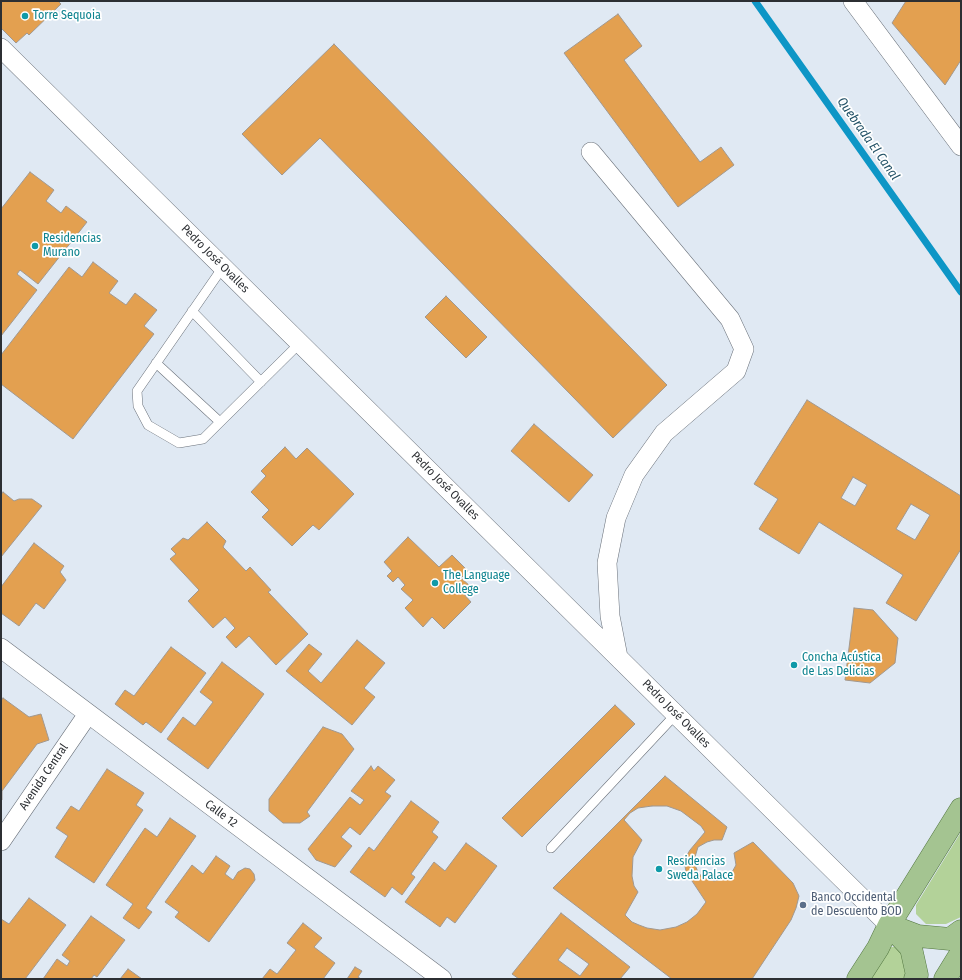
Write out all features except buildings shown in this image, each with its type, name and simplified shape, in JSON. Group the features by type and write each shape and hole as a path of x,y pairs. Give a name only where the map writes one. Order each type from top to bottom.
{"main road":[{"path":"858,979 878,948 889,925 961,809"},
{"path":"889,925 918,936 950,939 961,931"},
{"path":"889,925 911,948 917,975 915,979"},
{"path":"945,979 961,953"}],"street":[{"path":"853,1 961,146"},
{"name":"Pedro José Ovalles","path":"1,48 889,925"},
{"path":"591,152 730,319 744,348 736,371 664,433 634,475 616,518 607,563 610,616 618,657"},
{"name":"Calle 12","path":"1,648 442,979"},
{"name":"Avenida Central","path":"1,841 88,714"}],"lane":[{"path":"223,267 137,391 138,406 148,425 179,443 203,439 300,343"},
{"path":"192,311 261,382"},
{"path":"156,363 220,422"},
{"path":"551,848 676,714"}],"green space":[{"path":"961,832 961,917 946,924 926,924 916,914 916,905"},
{"path":"886,947 901,947 907,979 865,979"}],"waterway":[{"name":"Quebrada El Canal","path":"755,1 961,292"}],"place":[{"name":"Torre Sequoia","path":"25,16"},
{"name":"Residencias Murano","path":"35,246"},
{"name":"The Language College","path":"435,583"},
{"name":"Concha Acústica de Las Delicias","path":"794,665"},
{"name":"Residencias Sweda Palace","path":"659,869"},
{"name":"Banco Occidental de Descuento BOD","path":"803,905"}]}
